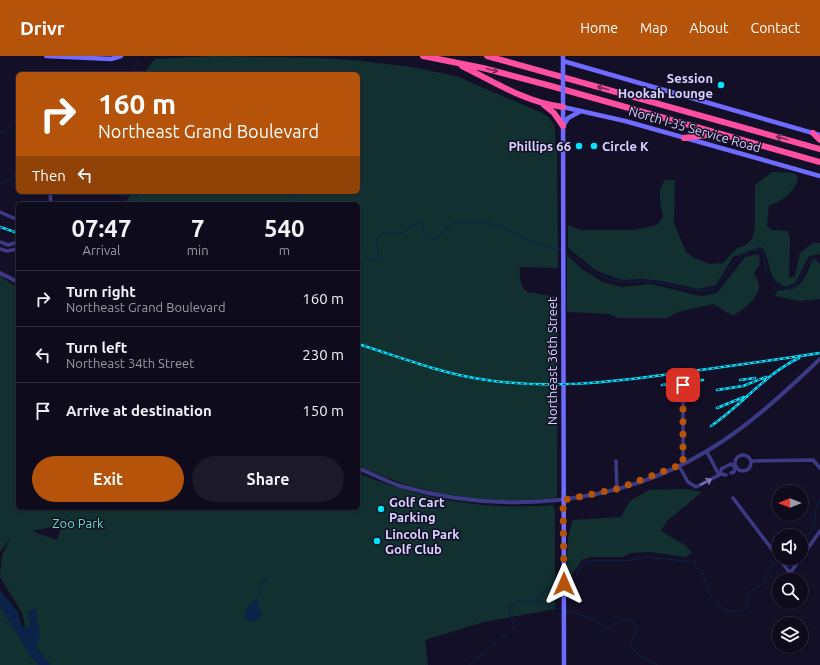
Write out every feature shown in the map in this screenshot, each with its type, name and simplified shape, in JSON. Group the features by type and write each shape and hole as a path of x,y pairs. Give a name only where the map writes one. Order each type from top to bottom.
{"highway":[{"path":"423,56 454,62 551,86 820,162"},
{"path":"487,56 820,149"},
{"path":"454,62 519,95 543,104 563,107"},
{"path":"543,104 554,112 563,126"},
{"path":"684,138 718,133"},
{"path":"813,133 820,140"}],"main road":[{"path":"46,56 110,59 121,56"},
{"path":"563,58 820,135"},
{"name":"Northeast 36th Street","path":"563,58 564,665"},
{"name":"North I-35 Service Road","path":"563,107 684,138 820,176"},
{"path":"563,126 568,118 581,111"}],"street":[{"path":"0,212 16,219"},
{"path":"0,242 8,245 16,243"},
{"path":"7,251 8,245"},
{"path":"0,248 7,251 16,249"},
{"path":"0,272 16,281"},
{"path":"360,469 399,485 452,498 487,503 563,500 617,489 681,465 707,452 759,415 820,359"},
{"path":"683,385 681,465 688,482 696,487 720,475 726,476"},
{"path":"707,452 720,475"},
{"path":"732,473 734,472 736,459 740,455 746,455 751,461"},
{"path":"616,460 617,489"},
{"path":"751,461 813,460 820,468"},
{"path":"720,475 721,469 731,464 740,470 745,471 749,469 751,461"},
{"path":"733,498 772,549"},
{"path":"808,548 820,532"},
{"path":"784,565 790,573 796,565"}],"green space":[{"path":"214,56 319,58 353,60 411,67 456,76 540,112 550,119 555,127 555,149 557,150 558,268 520,267 520,281 527,292 558,297 557,497 549,499 505,500 461,497 397,482 360,466 360,202 126,202 131,194 360,194 360,72 145,72 155,59"},
{"path":"772,172 794,173 798,177 795,187 788,195 769,206 767,226 772,230 788,231 790,239 789,278 795,276 800,253 813,243 820,243 820,255 818,254 808,257 796,282 787,287 775,279 765,252 761,247 733,257 716,285 698,289 662,281 642,279 621,280 597,271 568,248 568,225 581,230 634,230 657,225 663,217 660,198 662,184 665,180 675,180 674,223 686,252 695,258 710,264 723,263 736,249 747,244 752,239 755,227 755,185"},
{"path":"759,254 760,264 754,273 759,285 756,295 750,303 733,316 713,304 678,312 667,318 618,318 609,314 567,312 567,255 582,269 603,282 622,287 651,284 700,296 717,293 745,257"},
{"path":"815,259 820,264 820,299 799,301 775,296 778,290 792,289 801,283 812,261"},
{"name":"Zoo Park","path":"0,276 16,286 16,510 360,510 360,474 405,490 453,501 503,506 553,505 555,511 555,609 484,622 425,640 428,665 0,665 0,606 18,634 25,626 22,613 0,577 2,555 11,538 0,552","holes":["56,526 61,528 57,540 32,531"]},
{"path":"686,489 702,492 666,522 661,531 685,545 692,553 685,557 651,552 630,553 623,557 591,557 582,560 571,576 567,576 568,540 573,520 621,517 630,501 649,490"}],"water":[{"path":"0,590 18,612 22,626 25,628 30,625 30,620 27,616 29,611 36,608 40,636 37,648 51,665 38,665 30,656 0,606"},
{"path":"256,599 259,600 258,604 262,615 256,621 250,621 244,618 245,611"}],"waterway":[{"path":"132,72 140,61"},
{"path":"0,133 6,131 16,119"},
{"path":"0,184 10,180 16,173"},
{"path":"120,194 122,197 130,194"},
{"path":"133,194 143,202"},
{"path":"295,202 299,194"},
{"path":"360,253 372,259 380,258 376,244 377,238 384,233 403,233 421,220 425,236 434,239 455,222 480,222 501,226 537,244 562,250"},
{"path":"564,251 595,272 612,280 661,283 690,290 715,289 729,269 742,255 756,249 763,252 766,271 783,289 790,289 798,282 810,261 815,258 820,261"},
{"path":"808,535 813,526 817,505 820,499"},
{"path":"566,584 576,576 580,567 592,561 627,561 645,557 695,562 696,568 702,570 707,587 717,604 726,611 742,611 747,606 749,592 763,584 772,563"},
{"path":"257,599 260,595 261,586 269,576"},
{"path":"536,601 541,593 561,586"},
{"path":"469,665 515,627 510,613 512,604 531,601 544,603 562,610"},
{"path":"567,611 593,619 607,629 622,620 632,621 637,630 632,639 632,648 639,655 657,665"}],"railway":[{"path":"0,227 16,232"},
{"path":"360,345 459,375 501,382 527,384 580,384 606,382 820,353"},
{"path":"711,426 733,409 764,381 799,358"},
{"path":"717,390 743,386 766,377"},
{"path":"740,380 755,378"},
{"path":"662,385 703,380"},
{"path":"717,408 744,397"}],"place":[{"name":"Session Hookah Lounge","path":"721,85"},
{"name":"Phillips 66","path":"579,146"},
{"name":"Circle K","path":"594,146"},
{"name":"Golf Cart Parking","path":"381,509"},
{"name":"Lincoln Park Golf Club","path":"377,541"}],"route":[{"path":"564,584 563,500 617,489 648,479 683,464 683,385"}]}
